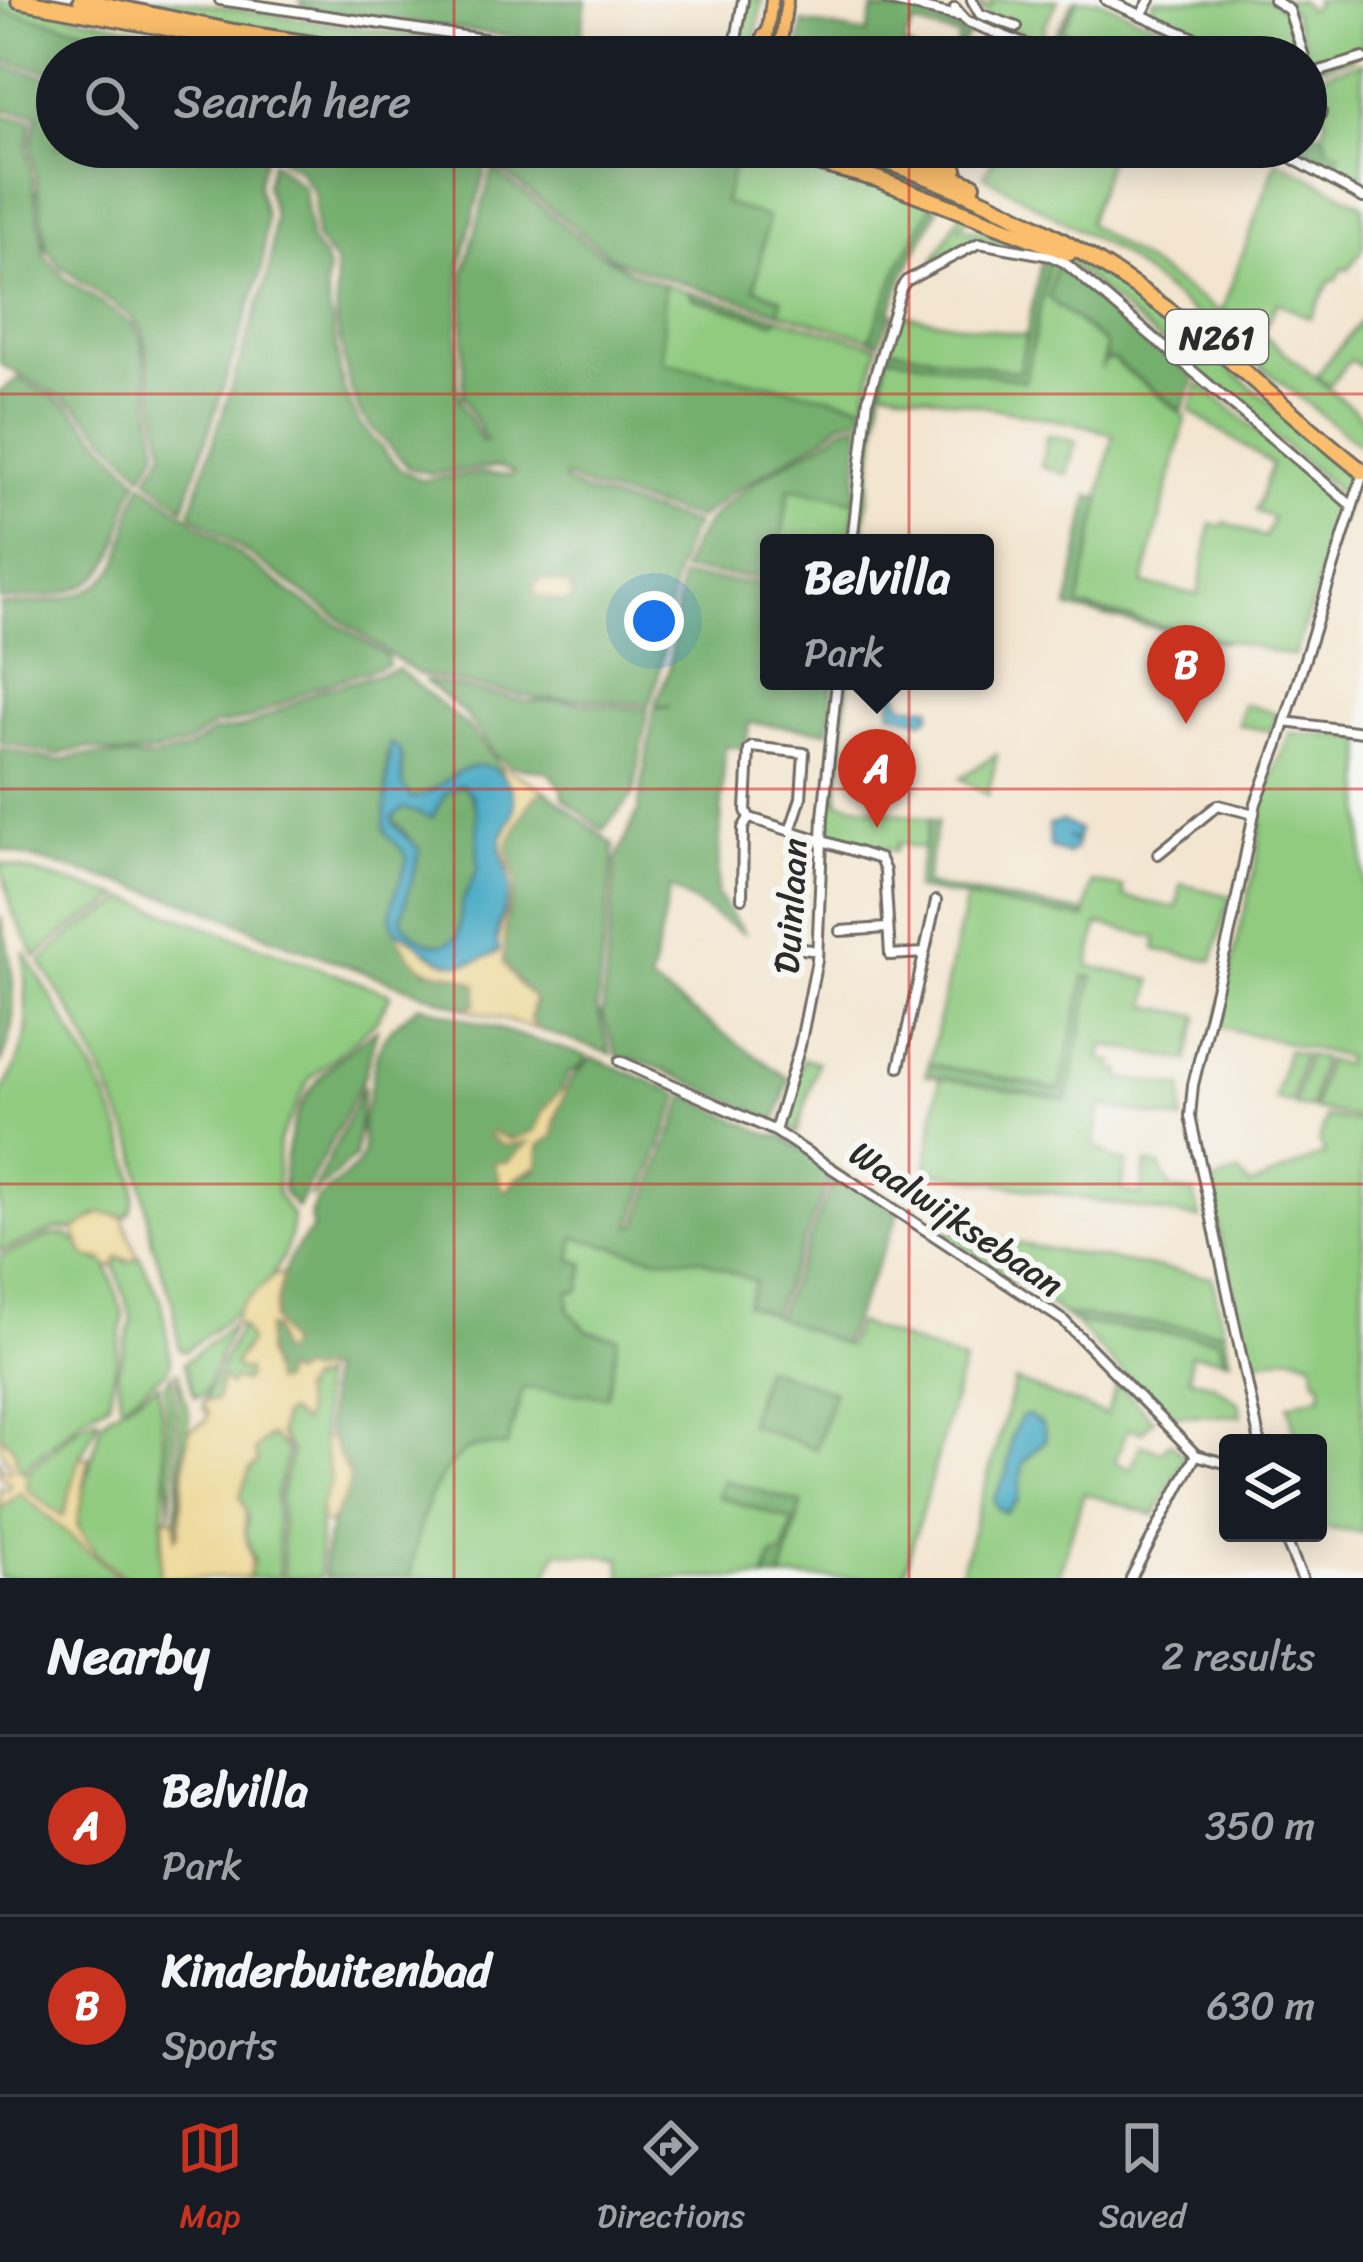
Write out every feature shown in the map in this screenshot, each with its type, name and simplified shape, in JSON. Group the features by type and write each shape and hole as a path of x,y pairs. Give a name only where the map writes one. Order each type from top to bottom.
{"highway":[{"path":"20,0 210,36"},
{"path":"81,0 260,36"},
{"name":"N261","path":"826,168 923,196 1065,251 1138,288"},
{"name":"N261","path":"899,168 981,199 1063,241 1138,288 1360,465"},
{"name":"N261","path":"930,168 1039,217 1127,270 1199,322 1360,465"},
{"name":"N261","path":"949,168 972,184"}],"main road":[{"path":"765,36 772,0"},
{"path":"777,36 787,0"}],"street":[{"path":"220,0 463,36"},
{"path":"737,36 743,0"},
{"path":"886,0 920,8 933,3 940,13 955,9 1010,36"},
{"path":"972,0 980,14 1017,27"},
{"path":"1106,0 1190,36"},
{"path":"1142,15 1150,0"},
{"path":"1274,0 1289,10 1297,36"},
{"path":"1327,69 1363,58"},
{"path":"1310,168 1363,198"},
{"path":"853,534 865,420 878,357 903,284 979,243 1058,258 1352,505"},
{"path":"1258,1434 1190,1116 1193,1085 1231,941 1254,814 1352,505 1360,465"},
{"name":"Duinlaan","path":"775,1131 800,1046 817,961 836,690"},
{"path":"1285,722 1363,732"},
{"path":"749,818 750,748 805,754 794,832 790,939 796,948 811,950"},
{"path":"1158,854 1218,805 1254,814"},
{"path":"749,818 874,856 884,865 890,955 924,953"},
{"path":"742,898 743,828 749,818"},
{"path":"899,1067 936,902"},
{"path":"840,932 887,928"},
{"name":"Waalwijksebaan","path":"620,1061 775,1131 1072,1327 1196,1456"},
{"path":"1131,1578 1196,1456 1219,1462"},
{"path":"1287,1542 1302,1578"}],"green space":[{"path":"0,0 174,36 117,36 0,10"},
{"path":"110,0 177,0 411,36 307,36"},
{"path":"586,0 581,36 508,36 305,8 300,1"},
{"path":"746,0 762,0 756,36 739,36"},
{"path":"974,0 987,7 991,0 1058,0 1044,36 1014,30"},
{"path":"1078,0 1099,0 1180,36 1076,36 1062,30"},
{"path":"1078,0 1062,30 1076,36 1055,36"},
{"path":"1154,0 1269,0 1287,12 1294,36 1206,36 1148,16"},
{"path":"1280,0 1300,0 1308,10 1317,4 1315,0 1363,0 1363,51 1327,66 1327,36 1301,36 1293,12"},
{"path":"910,8 994,36 977,36 908,12"},
{"path":"873,9 911,13 968,35 914,24 907,36 801,36 803,22 867,34"},
{"path":"0,10 117,36 36,36 36,68 0,60"},
{"path":"1363,62 1363,186 1331,168 1340,154 1327,148 1327,73"},
{"path":"0,65 36,74 36,115 0,109"},
{"path":"0,115 32,120 27,147 45,256 65,278 133,325 141,337 158,450 143,475 75,405 0,364"},
{"path":"36,124 36,168 262,168 258,185 266,218 263,266 184,508 147,478 164,452 143,332 131,317 62,268 47,249 31,145"},
{"path":"1327,147 1341,154 1331,168 1327,166"},
{"path":"270,168 280,168 304,188 311,243 328,269 326,288 343,387 359,423 400,469 423,480 482,473 512,476 514,472 498,467 432,474 409,468 362,417 349,385 337,325 335,263 316,239 314,193 295,168 486,168 460,267 457,386 461,404 482,441 486,441 463,397 464,273 492,170 594,249 664,284 663,362 864,404 862,418 840,422 827,435 729,494 700,519 565,477 565,482 588,493 696,524 678,567 649,705 539,699 418,674 190,513 270,268 274,217 266,185"},
{"path":"496,168 733,168 724,203 768,218 755,288 782,299 779,312 614,259"},
{"path":"733,168 823,168 932,204 899,266 870,339 779,312 782,300 755,290 767,219 724,204"},
{"path":"838,168 891,169 964,197 960,204"},
{"path":"988,168 1106,168 1088,224 1221,313 1274,168 1292,168 1363,205 1363,248 1348,270 1343,268 1336,280 1331,279 1310,318 1277,302 1262,334 1363,417 1363,448 1120,254 984,175"},
{"path":"968,200 1022,227 1123,289 1264,398 1355,475 1347,498 1060,256 974,240 933,262","holes":["977,208 1049,246 960,227"]},
{"path":"932,204 938,209 904,275 879,342 870,339 899,266"},
{"path":"1042,258 1050,259 1025,381 887,355 863,534 857,534 871,399 884,347 1019,372"},
{"path":"1050,259 1057,261 1048,298 1106,345 1101,370 1112,359 1186,417 1143,584 1198,595 1211,523 1223,527 1225,522 1265,538 1273,518 1256,511 1272,464 1190,411 1199,383 1345,504 1294,656 1077,606 1113,435 1088,426 880,387 887,355 1025,380"},
{"path":"1057,261 1195,379 1182,411 1112,359 1105,361 1106,344 1048,298"},
{"path":"664,284 688,291 693,299 878,346 864,404 662,362"},
{"path":"688,291 781,318 773,322 693,298"},
{"path":"894,313 1027,336 1019,372 884,347"},
{"path":"1363,318 1363,368 1350,360 1329,386 1316,376"},
{"path":"18,378 70,407 139,480 111,561 100,574 87,584 54,595 0,600 0,392"},
{"path":"861,423 855,501 789,488 782,534 760,534 760,578 682,571 692,546 723,506 842,427"},
{"path":"1047,435 1076,441 1067,474 1041,466"},
{"path":"143,483 290,592 388,657 388,665 314,688 247,720 213,726 186,745 148,753 123,755 86,748 57,755 0,742 0,605 69,597 100,583 120,557"},
{"path":"790,487 855,501 852,534 782,534"},
{"path":"1089,496 1101,499 1078,606 1223,643 1068,608"},
{"path":"681,577 760,583 760,690 832,690 829,731 749,723 746,748 725,746 717,895 745,934 670,888 650,982 789,1079 776,1121 647,1063 618,1057 602,1014 616,860 638,811 654,709 670,707 655,705 669,670"},
{"path":"398,669 468,727 500,765 500,772 485,768 462,772 411,798 403,786 402,759 387,754 385,832 407,858 391,922 425,970 466,978 478,986 476,1003 466,1009 204,909 0,849 0,748 59,761 83,755 151,758 187,750 213,732 245,727 318,691"},
{"path":"424,680 530,702 648,709 634,794 603,830 562,797 563,790 549,772 511,766 497,757 466,715"},
{"path":"839,690 847,690 838,800 829,800"},
{"path":"1243,704 1277,713 1271,731 1238,725"},
{"path":"1290,733 1363,738 1363,1119 1314,1109 1326,1060 1344,1065 1346,1057 1217,1026 1257,859 1263,799"},
{"path":"994,756 988,795 960,778"},
{"path":"456,785 468,789 477,812 478,869 462,903 458,936 435,944 412,933 401,919 420,850 392,818 404,808 434,815"},
{"path":"544,790 614,845 597,1008 611,1054 537,1029 530,1020 535,1002 503,962 506,922 516,884 507,846 526,809"},
{"path":"829,800 930,819 923,849 898,843 896,851 825,837"},
{"path":"930,819 938,821 925,885 1086,913 1085,919 915,889"},
{"path":"0,863 122,897 68,930 36,957 13,913"},
{"path":"1092,883 1123,887 1124,897 1177,908 1181,884 1230,896 1213,961 1155,949 1157,938 1098,924 1089,966 1152,980 1148,1006 1199,1016 1188,1061 1103,1045 1101,1059 1114,1062 1120,1078 1183,1087 1182,1121 1101,1106 1094,1144 1113,1159 1127,1162 1121,1191 1141,1195 1146,1163 1160,1166 1172,1189 1194,1193 1200,1219 926,1171 940,1077 1067,1100 1085,976 1060,1090 929,1064 966,898 1084,918"},
{"path":"128,899 391,994 377,1020 309,1080 279,1141 277,1194 293,1217 281,1261 256,1295 185,1351 179,1348 173,1302 152,1242 136,1149 78,1022 40,962 72,933"},
{"path":"0,915 12,971 14,1010 0,1065"},
{"path":"24,951 100,1084 131,1162 135,1194 127,1216 96,1214 79,1229 56,1229 0,1252 0,1096 17,1064 27,1030"},
{"path":"1085,976 1093,977 1067,1100 926,1075 929,1064 1060,1090"},
{"path":"420,1005 587,1056 568,1074 535,1131 504,1138 514,1145 530,1144 507,1162 494,1163 508,1190 517,1178 536,1170 540,1145 554,1136 570,1080 592,1057 681,1094 631,1226 636,1226 686,1096 783,1137 834,1170 772,1315 746,1304 755,1282 700,1259 658,1258 575,1237 571,1259 585,1265 580,1290 568,1292 569,1311 588,1331 618,1337 607,1396 523,1388 507,1446 469,1449 443,1474 426,1506 410,1578 325,1578 328,1535 348,1471 327,1430 328,1369 300,1370 292,1376 285,1371 278,1384 273,1384 267,1366 266,1330 269,1326 274,1331 282,1276 313,1229 313,1206 362,1155 362,1123 380,1044"},
{"path":"377,1029 364,1078 297,1208 283,1192 296,1117 319,1079"},
{"path":"1287,1050 1303,1054 1292,1103 1275,1100"},
{"path":"1307,1055 1322,1059 1311,1108 1295,1106"},
{"path":"803,1059 818,1062 797,1133 783,1123"},
{"path":"364,1086 355,1157 310,1198"},
{"path":"1326,1117 1363,1122 1363,1533 1327,1528 1327,1434 1294,1434 1289,1404 1322,1395 1312,1360 1291,1355 1249,1363 1209,1185 1238,1172 1250,1186 1325,1154 1319,1142"},
{"path":"838,1172 899,1213 843,1344 776,1317"},
{"path":"939,1230 1212,1277 1224,1331 1064,1315"},
{"path":"52,1235 67,1235 85,1257 106,1263 124,1316 109,1402 22,1470 17,1468 15,1450 0,1434 0,1257"},
{"path":"575,1237 657,1258 699,1258 756,1282 747,1304 847,1346 857,1323 964,1362 903,1578 781,1578 802,1503 724,1480 719,1497 793,1521 783,1555 772,1556 765,1578 621,1578 621,1558 557,1552 546,1578 410,1578 427,1506 443,1472 468,1449 507,1445 523,1388 587,1331 569,1311 568,1292 577,1291 584,1263 571,1260"},
{"path":"139,1256 161,1300 171,1361 168,1370 125,1403 120,1402 117,1373 132,1319 114,1264 118,1257 127,1262"},
{"path":"1064,1315 1224,1331 1230,1359 1224,1359 1219,1339 1075,1323"},
{"path":"1075,1323 1220,1339 1224,1359 1191,1354 1189,1378 1213,1384 1239,1403 1242,1416 1162,1415"},
{"path":"233,1324 204,1394 195,1397 184,1363"},
{"path":"241,1324 249,1342 240,1353 248,1378 230,1385 221,1380 216,1400 208,1403 204,1401"},
{"path":"764,1367 834,1392 816,1449 748,1424"},
{"path":"178,1371 189,1415 175,1537 180,1455"},
{"path":"173,1374 175,1461 170,1516 165,1385"},
{"path":"321,1377 322,1436 331,1482 320,1509 320,1578 284,1578 280,1496 292,1453 279,1432 283,1414 304,1411 299,1398 304,1385"},
{"path":"1015,1381 1106,1415 1118,1382 1153,1420 1142,1432 1128,1428 1115,1462 1131,1469 1141,1444 1161,1452 1170,1442 1185,1458 1155,1515 1084,1493 1058,1578 959,1578","holes":["1022,1419 1044,1430 1045,1441 1023,1463 1018,1500 995,1497 1008,1471 1011,1436"]},
{"path":"159,1384 166,1475 159,1578 128,1578 96,1553 77,1518 100,1426 108,1415"},
{"path":"96,1417 64,1518 27,1489 27,1473"},
{"path":"272,1436 288,1452 276,1496 280,1578 247,1578 254,1559 240,1496 255,1448"},
{"path":"723,1480 802,1503 781,1578 765,1578 772,1556 783,1554 793,1521 718,1496"},
{"path":"20,1492 120,1578 0,1578 0,1509"}],"sand":[{"path":"544,579 570,585 572,599 563,603 535,595 535,583"},
{"path":"500,765 544,790 526,809 507,846 516,884 506,917 503,962 534,998 530,1020 537,1029 466,1009 476,1003 477,985 423,968 395,930 449,963 497,953 509,882 501,842 512,817"},
{"path":"566,1090 554,1136 539,1145 538,1166 503,1190 494,1162 507,1162 529,1142 503,1146 488,1135 511,1140 535,1131 545,1108"},
{"path":"101,1213 123,1217 137,1256 133,1261 118,1257 115,1266 108,1267 102,1260 85,1257 74,1230"},
{"path":"277,1273 283,1277 273,1319 288,1346 278,1352 273,1328 267,1327 266,1354 273,1383 281,1381 282,1371 292,1375 323,1369 321,1377 307,1381 300,1392 302,1423 288,1412 282,1416 279,1434 289,1450 270,1436 254,1450 258,1462 250,1469 240,1496 251,1562 247,1578 159,1578 165,1516 176,1521 176,1537 179,1533 188,1431 206,1421 204,1401 216,1400 222,1376 229,1385 234,1379 243,1382 247,1378 247,1370 234,1364 249,1342 242,1326 233,1324 240,1307"},
{"path":"0,1434 15,1450 17,1468 27,1473 27,1489 63,1517 80,1458 89,1457 77,1525 96,1554 126,1578 120,1578 20,1493 0,1509 0,1486 8,1489 10,1483 0,1475 0,1457 2,1468 9,1471 11,1467 0,1446"},
{"path":"330,1437 350,1478 329,1525 321,1522 321,1505 331,1482 322,1438"}],"water":[{"path":"892,690 897,690 903,705 931,707 930,716 921,721 890,712"},
{"path":"390,743 400,751 403,786 411,798 477,766 505,778 514,809 502,838 510,888 498,926 499,950 476,961 444,961 396,930 391,909 407,858 384,826","holes":["461,785 472,795 477,812 478,869 462,903 458,936 443,944 427,942 401,919 420,850 392,818 404,808 432,818 445,794"]},
{"path":"1062,821 1079,830 1075,849 1068,854 1050,848 1049,825"},
{"path":"1028,1415 1042,1424 1046,1438 1023,1463 1018,1500 1006,1513 994,1499 1008,1471 1011,1438 1021,1417"}],"ferry route":[{"path":"1066,837 1078,842"}],"place":[{"name":"Kinderbuitenbad","path":"1186,724"},
{"name":"Belvilla","path":"877,828"}]}
